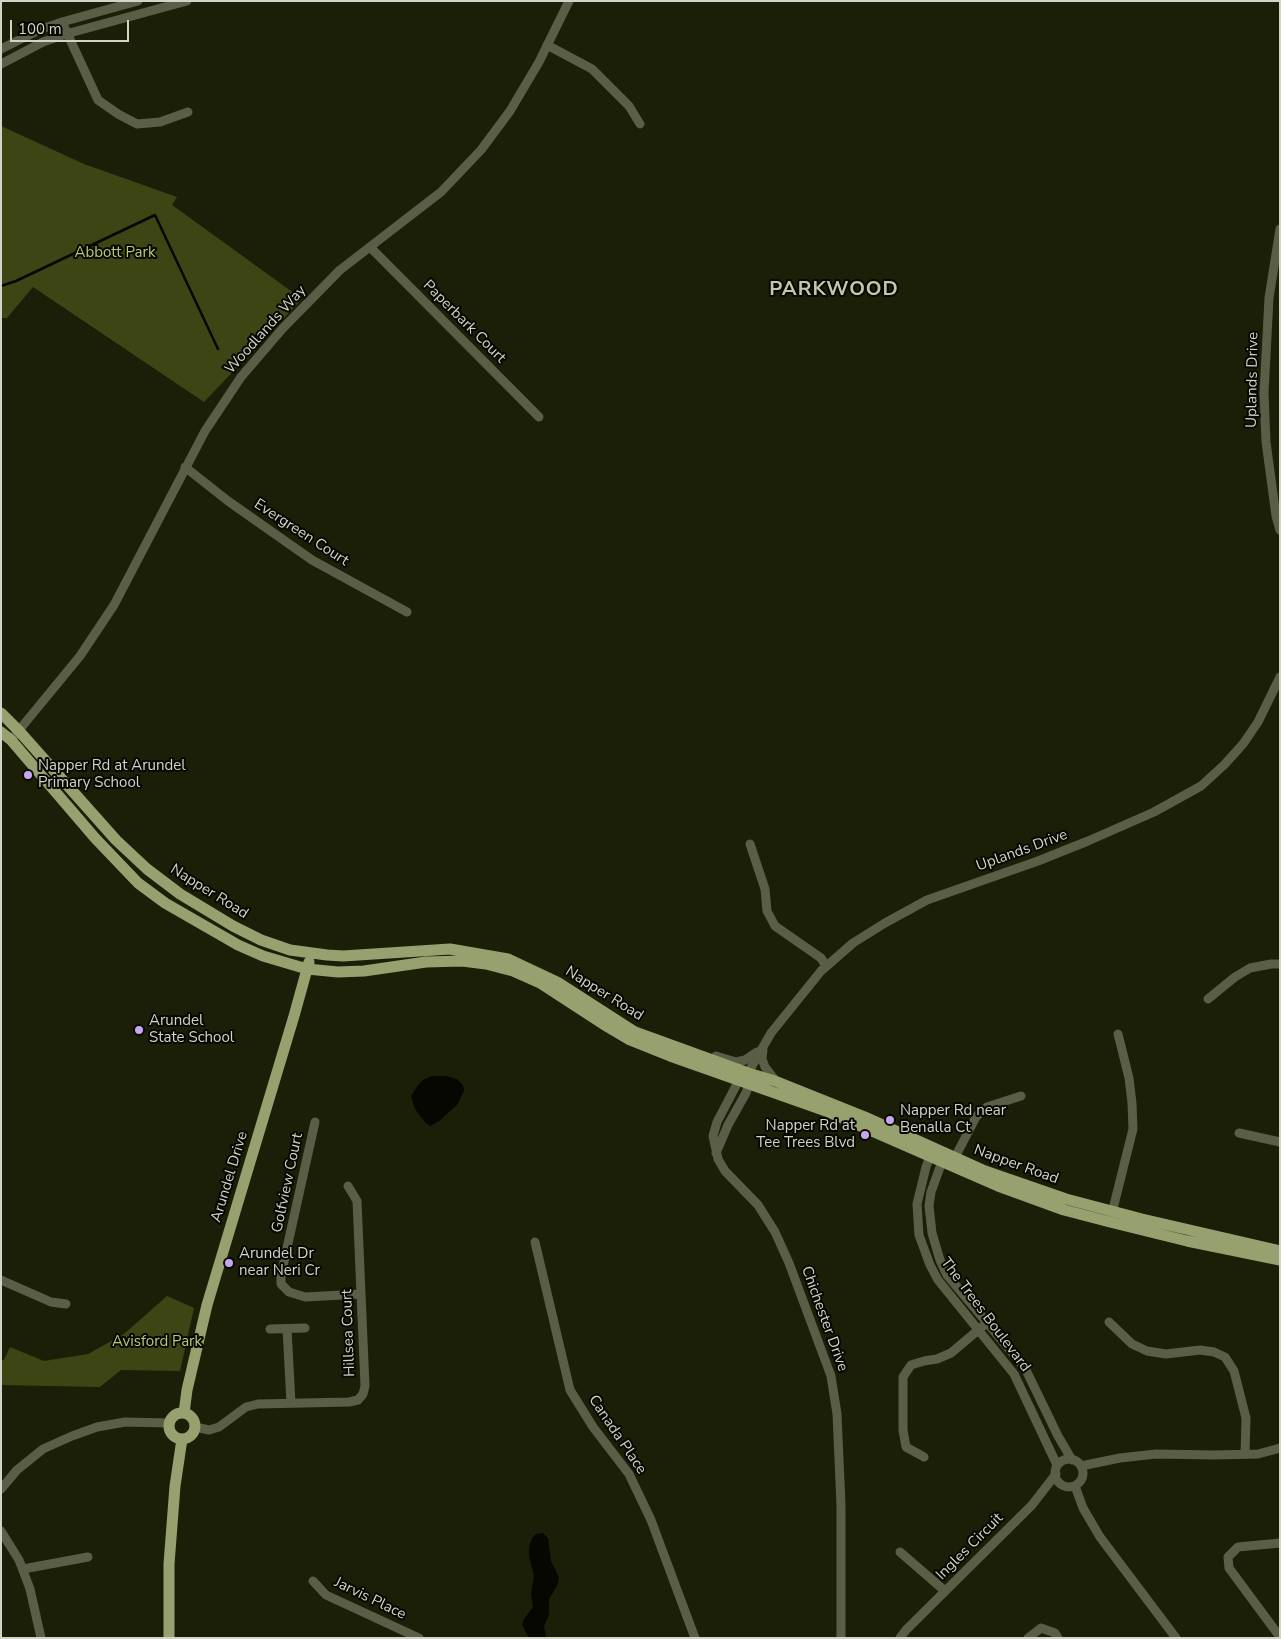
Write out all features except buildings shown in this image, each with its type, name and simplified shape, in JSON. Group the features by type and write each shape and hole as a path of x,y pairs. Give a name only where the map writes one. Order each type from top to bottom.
{"main road":[{"name":"Napper Road","path":"1,713 116,840 158,878 210,912 259,939 278,947 342,956 450,949 508,959 559,983 636,1032 677,1048 745,1079 932,1152"},
{"name":"Napper Road","path":"1,732 11,740 95,838 138,883 165,904 238,945 263,956 307,969 348,972 426,962 462,961 500,968 524,975 540,983 630,1040 670,1056 745,1079 775,1081 948,1160 1039,1190 1111,1217 1187,1241 1280,1260"},
{"name":"Arundel Drive","path":"184,1413 187,1390 207,1305 311,953"},
{"name":"Napper Road","path":"1111,1217 1142,1220 1280,1251"},
{"path":"184,1413 193,1418 196,1427 191,1436 182,1439 173,1435 169,1423 175,1415 184,1413"},
{"path":"170,1638 169,1564 175,1486 182,1439"}],"street":[{"path":"1,49 39,30 138,1"},
{"path":"1,64 43,42 66,34 163,4 187,1"},
{"name":"Woodlands Way","path":"11,740 80,656 114,605 205,431 240,377 283,328 340,270 441,192 481,150 510,111 547,45 568,1"},
{"path":"62,22 98,100 137,124 160,122 188,112"},
{"path":"547,45 592,69 629,106 640,124"},
{"name":"Uplands Drive","path":"1280,229 1269,298 1264,394 1266,442 1280,530"},
{"name":"Paperbark Court","path":"370,247 539,417"},
{"name":"Evergreen Court","path":"185,468 312,560 407,612"},
{"name":"Uplands Drive","path":"745,1079 776,1026 826,966 853,943 927,900 1038,861 1088,841 1154,812 1201,786 1224,766 1253,730 1269,703 1280,677"},
{"path":"750,844 765,889 768,911 774,926 822,958 826,966"},
{"path":"1208,999 1235,977 1250,968 1280,964"},
{"path":"1111,1217 1133,1129 1129,1078 1118,1034"},
{"path":"677,1048 689,1049 736,1062 752,1057 764,1045"},
{"path":"764,1045 762,1060 764,1067 775,1081"},
{"name":"Chichester Drive","path":"745,1079 716,1153 726,1171 758,1205 775,1232 789,1263 831,1376 837,1414 841,1505 841,1638"},
{"name":"The Trees Boulevard","path":"1021,1096 987,1107 982,1111 976,1117 948,1160 931,1192 929,1206 932,1233 940,1260 947,1275 1025,1368 1058,1436 1072,1460"},
{"name":"Golfview Court","path":"315,1122 281,1274 281,1284 289,1292 305,1297 362,1294"},
{"path":"1239,1133 1280,1142"},
{"name":"The Trees Boulevard","path":"932,1152 916,1204 919,1235 930,1265 938,1280 1014,1374 1056,1470"},
{"name":"Hillsea Court","path":"196,1427 209,1430 219,1427 246,1407 258,1404 349,1402 358,1400 363,1394 365,1386 357,1202 348,1186"},
{"name":"Canada Place","path":"535,1242 570,1390 593,1427 629,1474 651,1520 695,1638"},
{"path":"1,1280 50,1302 66,1304"},
{"path":"1109,1322 1132,1344 1147,1351 1166,1354 1200,1350 1214,1352 1225,1357 1234,1371 1246,1418 1245,1454"},
{"path":"924,1457 906,1447 903,1430 903,1377 910,1365 937,1360 950,1353 987,1323"},
{"path":"270,1329 305,1328"},
{"path":"287,1329 291,1403"},
{"path":"1,1489 17,1470 44,1449 72,1436 97,1427 124,1422 169,1423"},
{"path":"1081,1466 1120,1458 1156,1454 1258,1454 1280,1448"},
{"path":"1072,1460 1081,1466 1082,1479 1075,1486 1065,1486 1058,1480 1056,1470 1062,1462 1072,1460"},
{"name":"Ingles Circuit","path":"900,1638 1032,1505 1056,1470"},
{"path":"1075,1486 1084,1508 1100,1537 1176,1638"},
{"path":"1,1531 23,1570 30,1589 41,1638"},
{"path":"1280,1543 1238,1547 1228,1557 1230,1568 1280,1637"},
{"path":"900,1552 945,1591"},
{"path":"23,1570 88,1557"},
{"name":"Jarvis Place","path":"313,1581 326,1595 419,1638"},
{"path":"1028,1638 1041,1628 1055,1633 1058,1638"}],"green space":[{"name":"Abbott Park","path":"1,126 84,164 177,197 172,205 302,299 204,402 33,287 7,318 1,318"},
{"name":"Avisford Park","path":"167,1296 194,1308 180,1371 121,1370 100,1387 1,1385 1,1360 4,1360 10,1347 44,1361 88,1354 124,1334"}],"shaded area":[{"path":"432,1076 446,1076 457,1079 463,1085 464,1091 457,1105 439,1121 430,1126 415,1109 411,1096 423,1080"},
{"path":"543,1533 548,1538 551,1561 559,1577 557,1586 549,1599 549,1615 544,1626 546,1638 529,1638 522,1625 533,1607 531,1593 534,1576 529,1556 529,1547 532,1538 536,1534"}],"waterway":[{"path":"1,286 16,281 155,215 218,349"}],"place":[{"name":"Napper Rd at Arundel Primary School","path":"28,775"},
{"name":"Arundel State School","path":"139,1030"},
{"name":"Napper Rd near Benalla Ct","path":"890,1120"},
{"name":"Napper Rd at Tee Trees Blvd","path":"865,1135"},
{"name":"Arundel Dr near Neri Cr","path":"229,1263"}],"district":[{"name":"PARKWOOD","path":"834,290"}]}
